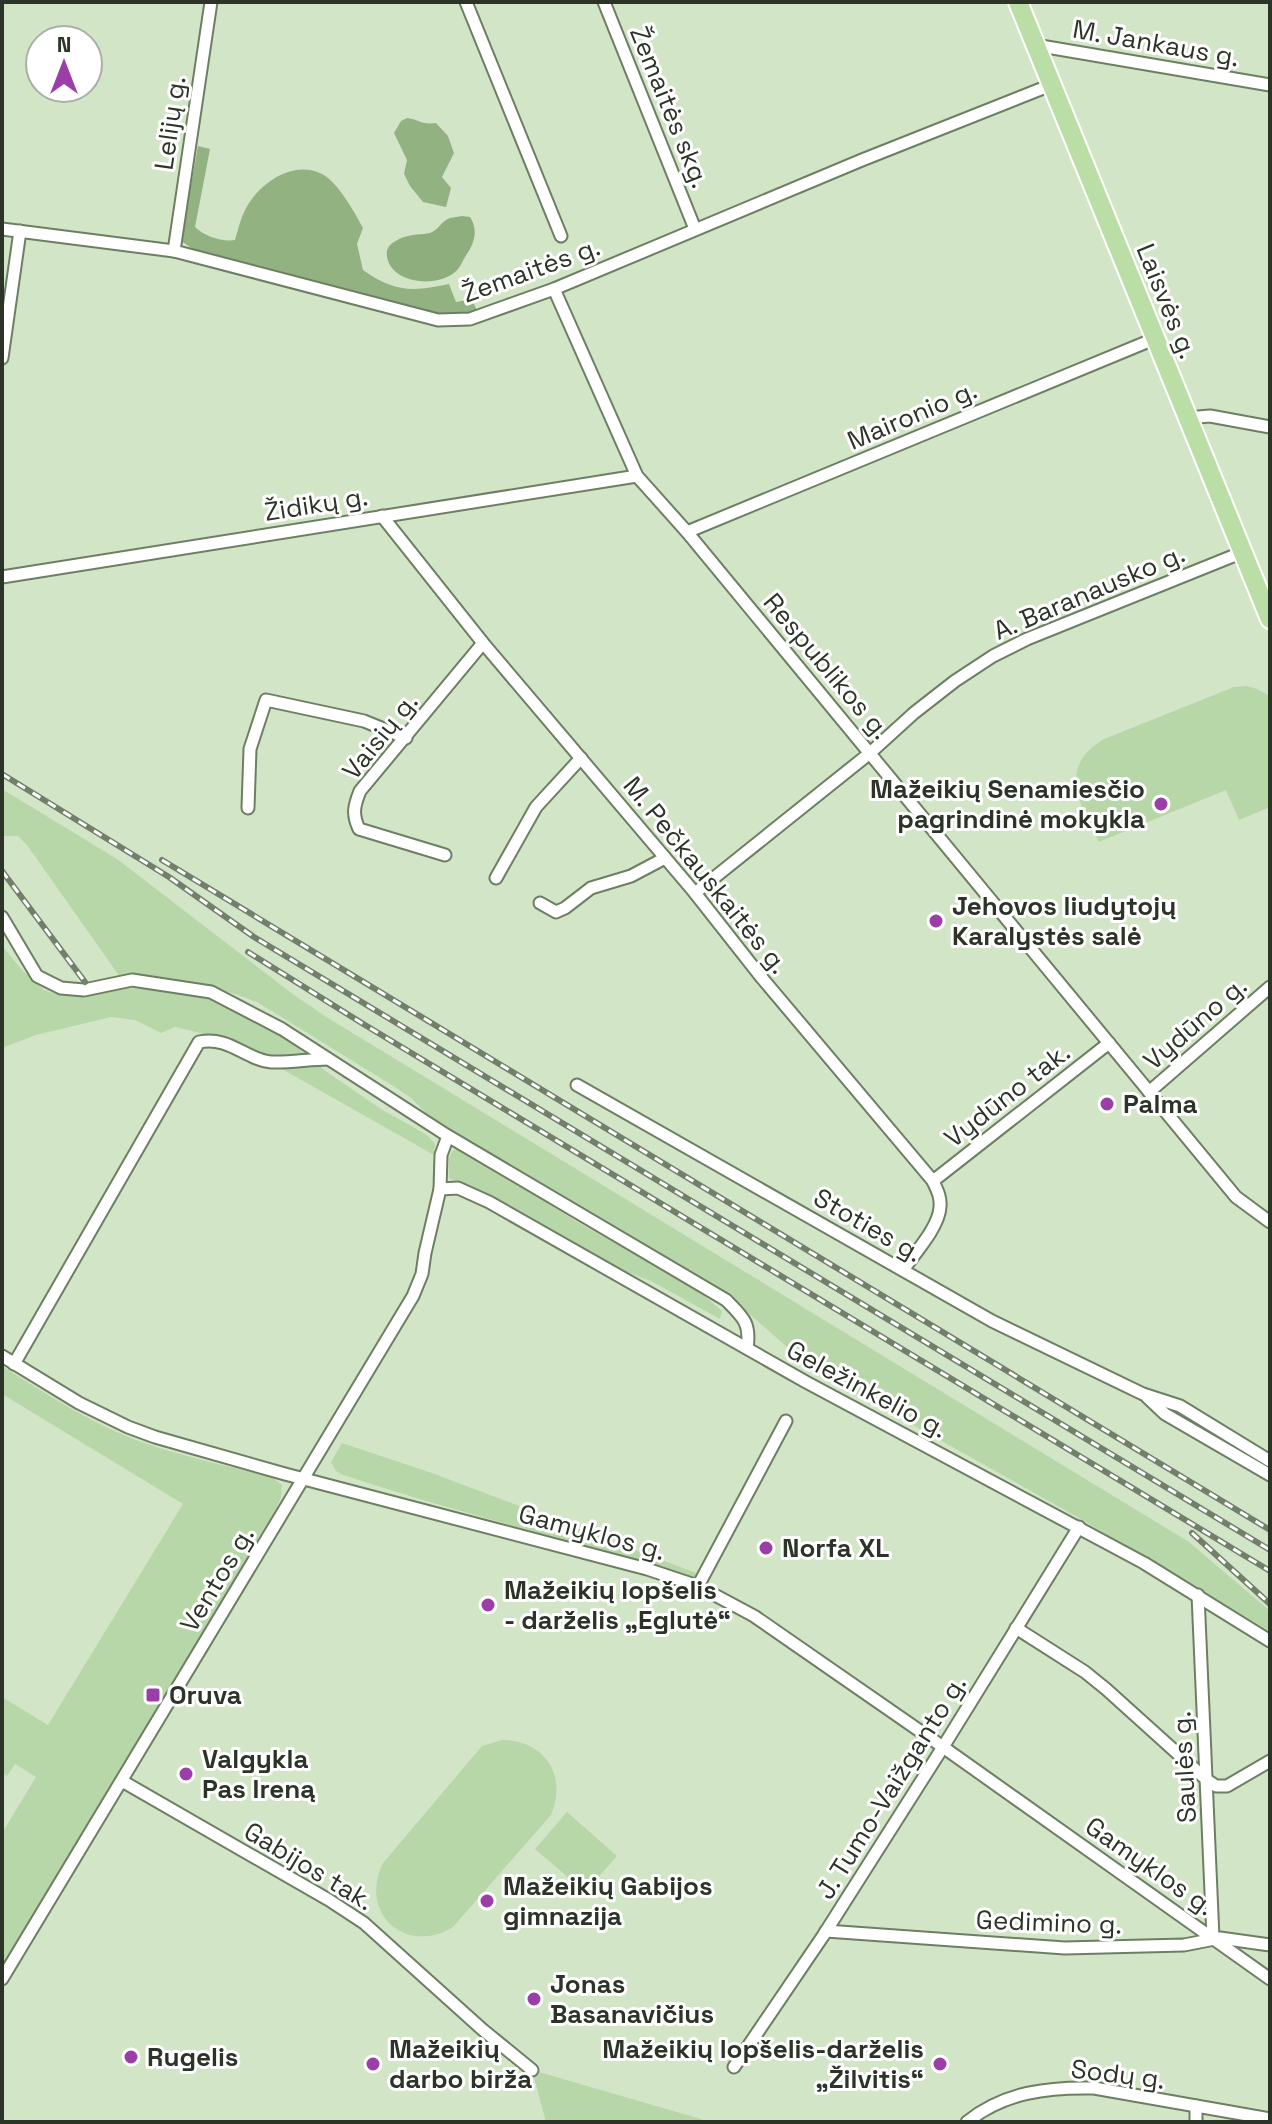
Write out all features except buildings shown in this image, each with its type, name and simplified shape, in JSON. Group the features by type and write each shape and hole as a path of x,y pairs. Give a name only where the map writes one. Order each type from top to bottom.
{"main road":[{"name":"Laisvės g.","path":"1018,2 1270,619"}],"street":[{"name":"Lelijų g.","path":"174,251 211,2"},
{"path":"466,2 561,236"},
{"name":"Žemaitės skg.","path":"604,2 695,229"},
{"name":"M. Jankaus g.","path":"1035,45 1270,85"},
{"name":"Žemaitės g.","path":"2,229 174,251 438,320 470,319 554,289 1051,85"},
{"path":"2,358 20,231"},
{"name":"Respublikos g.","path":"554,289 637,476 687,532 1236,1197 1270,1222"},
{"name":"Maironio g.","path":"687,532 1154,339"},
{"path":"1186,418 1210,416 1270,427"},
{"name":"Židikų g.","path":"2,577 637,476"},
{"name":"M. Pečkauskaitės g.","path":"382,516 483,643 933,1181"},
{"name":"A. Baranausko g.","path":"695,893 870,753 914,713 993,656 1027,639 1243,552"},
{"name":"Vaisių g.","path":"445,855 359,829 353,817 353,807 360,791 483,643"},
{"path":"248,808 250,749 266,700 364,721 406,738"},
{"path":"496,878 536,807 581,758"},
{"path":"540,903 556,912 591,888 631,876 665,858"},
{"path":"2,917 37,976 61,988 84,990 132,980 211,992 282,1029 448,1136 726,1300 740,1314 750,1332 747,1348"},
{"name":"Vydūno g.","path":"1149,1092 1270,987"},
{"path":"14,1364 199,1042 222,1042 268,1062 329,1059"},
{"name":"Vydūno tak.","path":"933,1181 1109,1043"},
{"name":"Stoties g.","path":"577,1085 992,1321 1143,1394 1180,1406 1270,1461"},
{"name":"Ventos g.","path":"2,1979 413,1296 422,1274 440,1189 441,1155 448,1136"},
{"path":"903,1270 937,1220 941,1205 933,1181"},
{"name":"Geležinkelio g.","path":"440,1189 458,1188 489,1202 806,1382 1079,1527 1198,1595 1270,1641"},
{"name":"Gamyklos g.","path":"2,1356 79,1403 155,1437 647,1569 698,1586 754,1616 1270,1979"},
{"name":"Stoties g.","path":"1143,1394 1165,1414 1270,1475"},
{"path":"698,1586 786,1421"},
{"name":"J. Tumo-Vaižganto g.","path":"734,2067 826,1931 1079,1527"},
{"name":"Saulės g.","path":"1198,1595 1213,1938"},
{"path":"1016,1628 1085,1672 1216,1786 1227,1786 1270,1761"},
{"name":"Gabijos tak.","path":"122,1781 364,1923 532,2070"},
{"name":"Gedimino g.","path":"826,1931 1065,1948 1184,1945 1213,1938 1270,1945"},
{"name":"Sodų g.","path":"967,2122 991,2106 1025,2092 1094,2088 1270,2119"},
{"path":"1196,2106 1196,2122"}],"shaded area":[{"path":"407,118 436,123 448,136 454,153 442,177 451,188 446,207 423,202 404,174 407,160 394,133 401,121"},
{"path":"198,146 210,149 195,227 203,233 219,239 235,240 245,210 258,191 288,172 311,170 334,184 363,228 357,244 363,270 384,283 404,288 449,284 456,302 472,299 477,311 458,315 433,313 193,249 181,241"},
{"path":"470,217 474,237 455,272 437,280 416,281 397,273 391,266 387,252 398,239 430,233 447,219"},
{"path":"1247,686 1270,696 1270,807 1239,820 1226,790 1099,842 1076,787 1080,762 1089,750 1104,739 1234,687"},
{"path":"2,789 117,859 328,1018 1189,1542 1270,1611 1270,1633 1079,1518 811,1368 730,1297 503,1163 426,1113 395,1087 257,1002 197,983 120,977 27,845 18,836 2,836"},
{"path":"2,946 44,990 59,995 125,988 176,990 202,995 228,1006 291,1043 381,1109 427,1135 435,1144 434,1155 282,1069 269,1055 213,1036 175,1027 161,1033 135,1020 111,1017 36,1035 2,1048"},
{"path":"457,1149 695,1288 722,1311 720,1319 651,1281 613,1267 495,1200 449,1178 449,1158 452,1151"},
{"path":"2,1366 74,1410 119,1433 175,1453 272,1477 282,1485 276,1509 2,1967 2,1833 36,1777 15,1764 7,1776 2,1772 2,1697 48,1725 183,1504 2,1394"},
{"path":"342,1443 432,1473 699,1574 693,1579 343,1475 336,1471 331,1462"},
{"path":"502,1740 530,1746 549,1762 556,1786 551,1815 453,1927 435,1935 404,1933 391,1925 377,1899 377,1882 383,1863 482,1746"},
{"path":"567,1812 617,1856 585,1892 535,1849"},
{"path":"532,2070 701,2119 708,2122 546,2122"}],"railway":[{"path":"2,774 169,877 254,937 1270,1550"},
{"path":"162,860 1270,1530"},
{"path":"2,871 85,982"},
{"path":"248,952 1270,1571"},
{"path":"1192,1533 1270,1604"}],"place":[{"name":"Mažeikių Senamiesčio pagrindinė mokykla","path":"1161,804"},
{"name":"Jehovos liudytojų Karalystės salė","path":"936,921"},
{"name":"Palma","path":"1107,1104"},
{"name":"Norfa XL","path":"766,1548"},
{"name":"Mažeikių lopšelis - darželis „Eglutė“","path":"488,1605"},
{"name":"Oruva","path":"153,1695"},
{"name":"Valgykla Pas Ireną","path":"186,1774"},
{"name":"Mažeikių Gabijos gimnazija","path":"487,1901"},
{"name":"Jonas Basanavičius","path":"534,1999"},
{"name":"Rugelis","path":"131,2057"},
{"name":"Mažeikių darbo birža","path":"373,2064"},
{"name":"Mažeikių lopšelis-darželis „Žilvitis“","path":"940,2064"}]}
